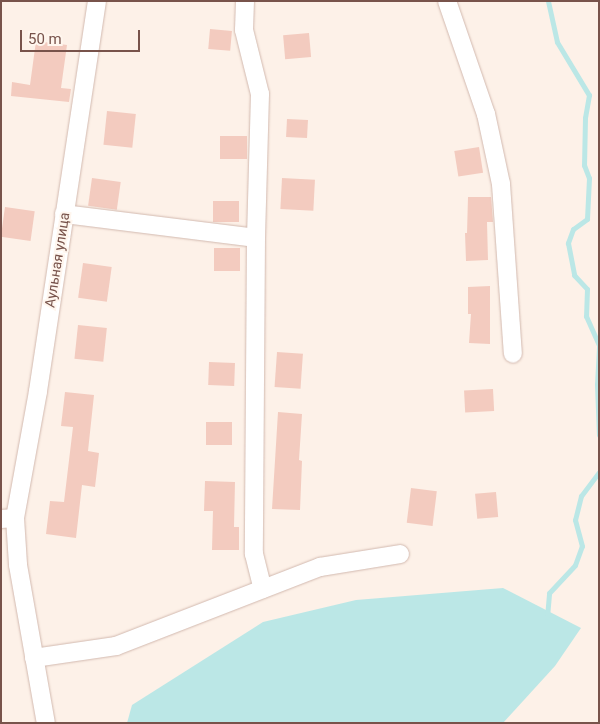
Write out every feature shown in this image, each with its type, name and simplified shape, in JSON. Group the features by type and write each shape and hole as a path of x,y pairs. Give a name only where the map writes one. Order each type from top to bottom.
{"street":[{"name":"Аульная улица","path":"46,723 8,519 38,391 97,1"},
{"path":"245,1 244,30 260,94 256,238 254,554 263,589"},
{"path":"447,1 486,114 501,184 513,354"},
{"path":"64,214 256,238"},
{"path":"34,658 116,646 320,567 400,554"}],"water":[{"path":"503,588 581,628 555,666 503,723 127,723 132,705 263,622 356,600"}],"building":[{"path":"210,29 232,31 230,51 208,49"},
{"path":"309,33 311,57 285,59 283,35"},
{"path":"36,41 67,45 61,88 71,89 69,102 11,96 12,82 30,85"},
{"path":"107,111 136,114 132,148 103,145"},
{"path":"287,119 308,120 307,138 286,137"},
{"path":"220,136 247,136 247,159 220,159"},
{"path":"479,147 483,173 458,177 454,151"},
{"path":"92,178 121,182 117,210 88,206"},
{"path":"282,178 315,180 313,211 280,209"},
{"path":"468,197 491,197 493,222 487,222 488,260 466,261 465,233 467,233"},
{"path":"213,201 239,201 239,222 213,222"},
{"path":"5,207 35,211 31,241 1,237"},
{"path":"214,248 240,248 240,271 214,271"},
{"path":"83,263 112,267 107,302 78,298"},
{"path":"490,286 490,344 469,343 471,314 468,314 468,287"},
{"path":"78,325 107,328 103,362 74,359"},
{"path":"277,352 303,354 300,389 275,387"},
{"path":"209,362 235,363 234,386 208,385"},
{"path":"493,389 494,411 465,412 464,391"},
{"path":"65,392 94,395 88,451 99,453 95,487 82,485 76,538 46,534 50,501 64,502 73,427 61,426"},
{"path":"278,412 302,414 299,460 302,461 300,510 272,509"},
{"path":"206,422 232,422 232,445 206,445"},
{"path":"205,481 235,482 234,527 239,527 239,550 212,550 213,511 204,511"},
{"path":"411,488 437,491 433,526 407,523"},
{"path":"496,492 498,517 477,519 475,494"}],"waterway":[{"path":"548,1 557,42 589,95 585,118 584,165 589,178 587,219 573,229 568,243 574,275 587,289 586,316 599,345"},
{"path":"599,347 597,384 599,435"},
{"path":"547,617 549,593 575,565 582,546 575,520 581,496 599,472"}]}
